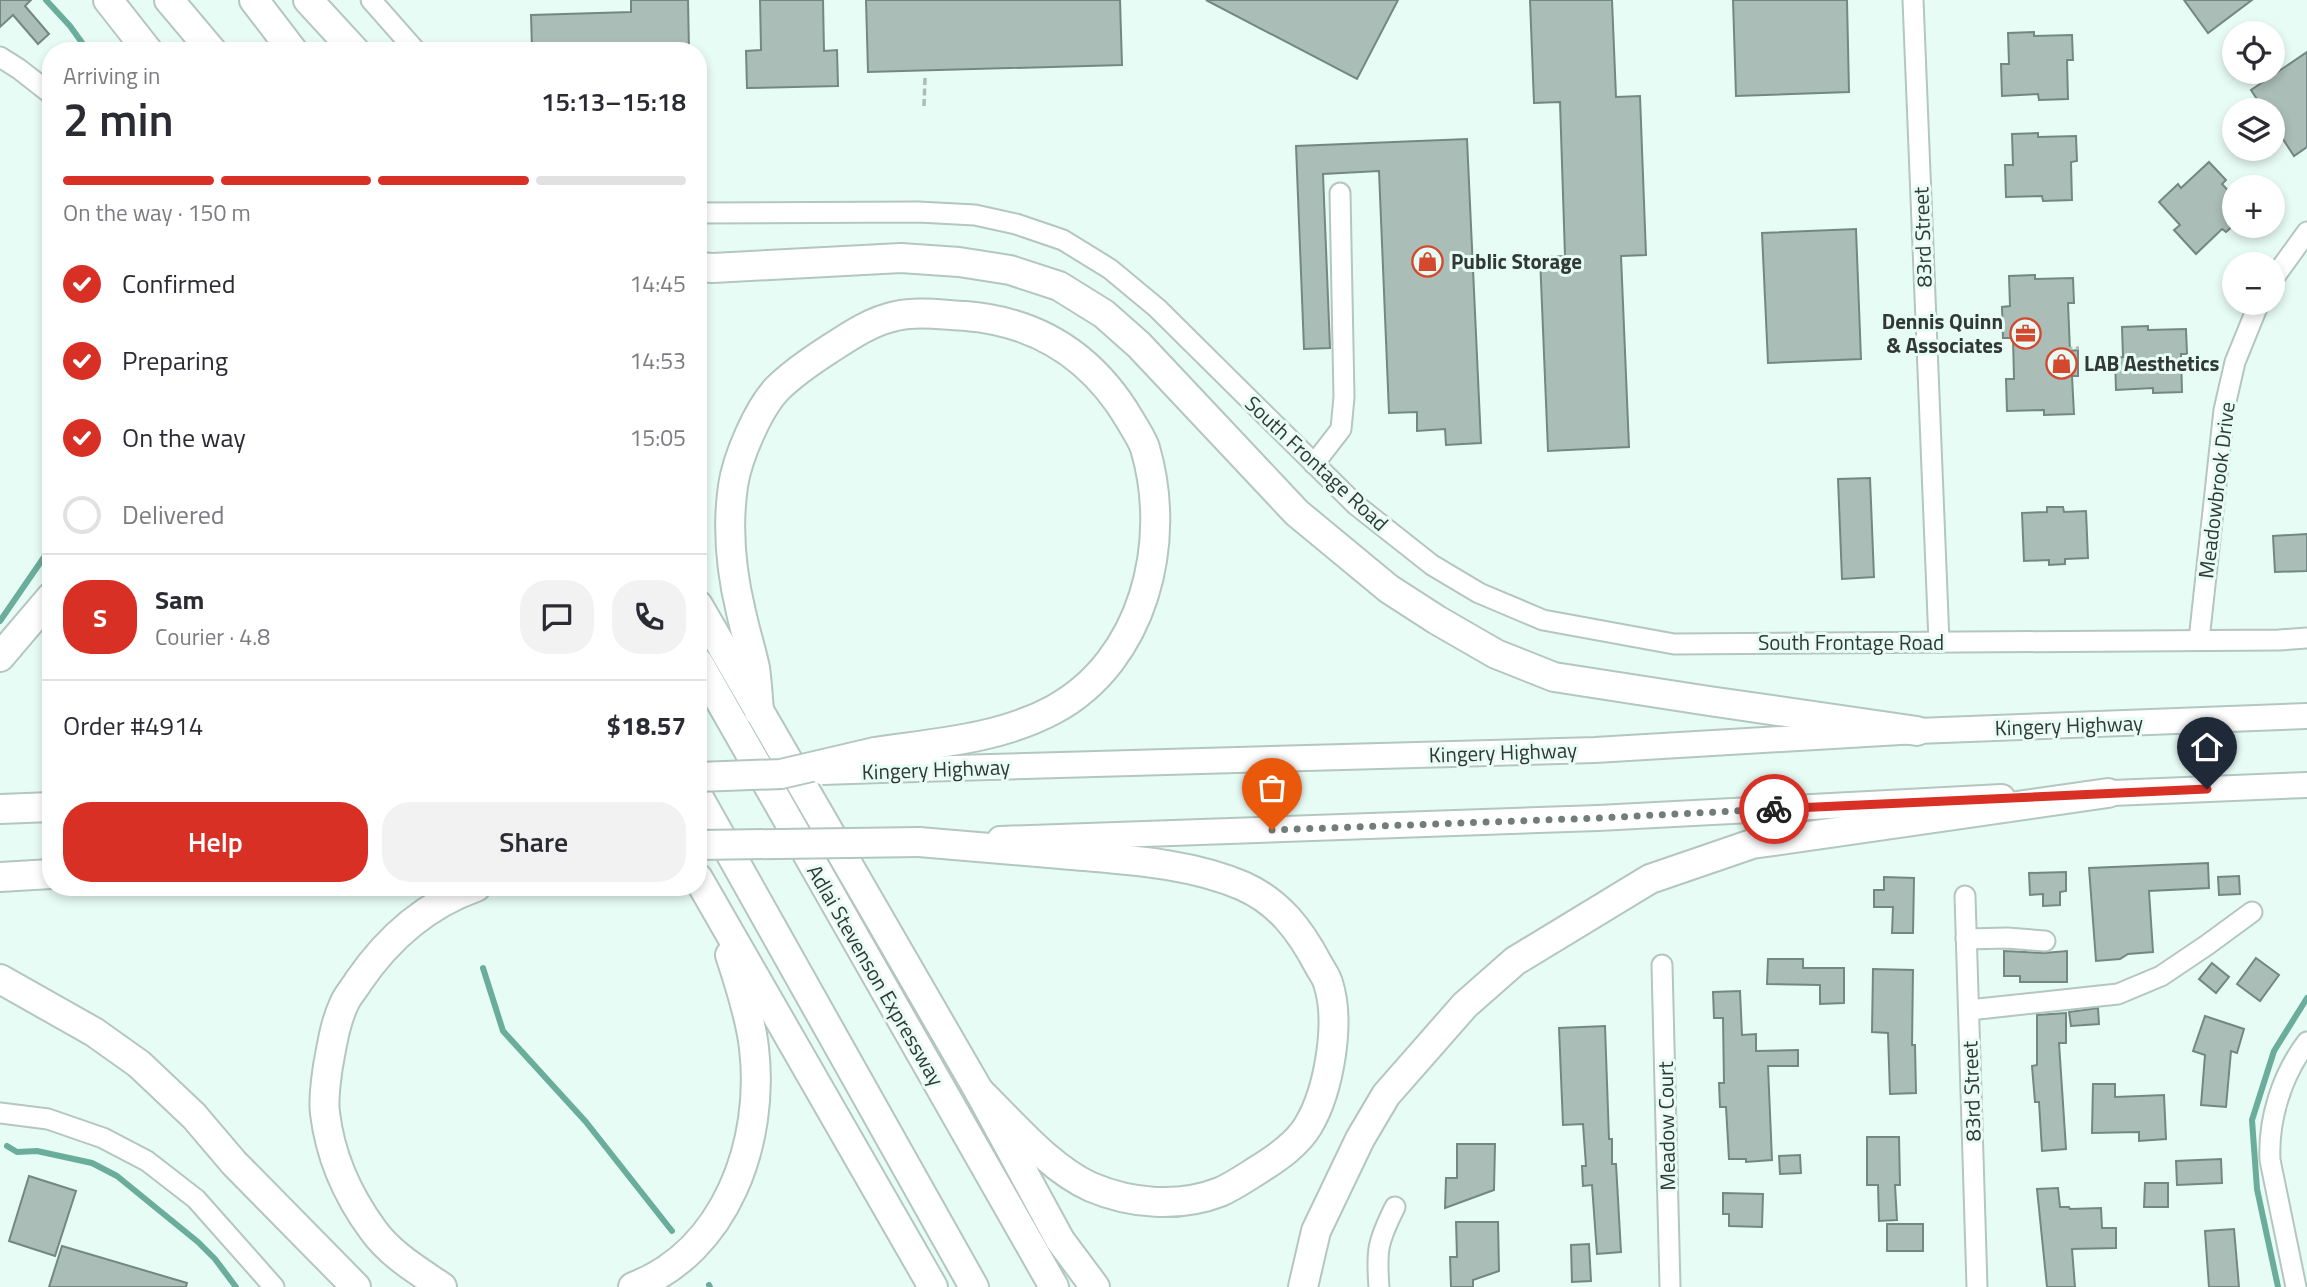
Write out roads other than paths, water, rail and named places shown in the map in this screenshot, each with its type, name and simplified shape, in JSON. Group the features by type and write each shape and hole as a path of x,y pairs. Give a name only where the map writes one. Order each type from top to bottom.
{"highway":[{"path":"108,0 139,42"},
{"path":"169,0 204,42"},
{"path":"254,0 286,42"},
{"path":"308,0 337,42"},
{"path":"308,0 347,42"},
{"path":"707,268 901,258 959,262 1010,270 1059,286 1104,314 1139,345 1297,513 1389,589 1496,654 1554,677 1917,731"},
{"path":"707,777 781,774 878,761 1005,731 1053,710 1080,693 1109,662 1133,625 1149,584 1156,536 1152,489 1144,446 1124,410 1101,378 1067,348 1025,328 982,318 937,314 896,316 856,332 815,358 776,390 750,433 733,484 729,531 740,610 755,669 759,712"},
{"path":"0,657 42,608"},
{"path":"707,621 979,1091 1060,1240 1095,1287"},
{"name":"Adlai Stevenson Expressway","path":"707,678 1054,1287"},
{"path":"1303,1287 1316,1231 1354,1150 1386,1095 1465,1005 1516,961 1650,879 1752,844 2108,793"},
{"path":"0,810 42,808"},
{"path":"707,812 974,1287"},
{"path":"707,845 919,842 1116,858 1202,873 1244,887 1281,911 1299,930 1328,984 1334,1028 1329,1068 1321,1099 1307,1128 1280,1156 1220,1192 1186,1201 1154,1203 1091,1187 1055,1165 979,1091"},
{"path":"707,852 741,844"},
{"path":"0,877 42,875"},
{"path":"707,894 933,1287"},
{"path":"442,1287 394,1253 374,1231 356,1203 330,1143 325,1110 326,1079 332,1039 344,1003 368,968 399,931 434,906 456,896"},
{"path":"634,1287 673,1265 703,1238 723,1211 751,1137 755,1096 754,1047 736,972 714,906"},
{"path":"0,979 94,1032 139,1064 194,1116 234,1163 356,1287"}],"main road":[{"name":"Kingery Highway","path":"878,761 1581,750 1917,731 2307,716"},
{"path":"919,842 1598,818 1918,801 2307,785"}],"street":[{"path":"371,0 408,42"},
{"name":"83rd Street","path":"1913,0 1939,642"},
{"path":"0,57 42,87"},
{"path":"1314,464 1341,429 1344,397 1340,193"},
{"name":"South Frontage Road","path":"707,213 918,212 975,215 1016,224 1063,240 1110,269 1157,308 1356,505 1432,565 1479,593 1543,620 1674,643 2307,638"},
{"path":"2285,262 2307,232"},
{"name":"Meadowbrook Drive","path":"2199,640 2224,410 2235,362 2254,315"},
{"name":"83rd Street","path":"1965,896 1977,1287"},
{"path":"1969,1010 2119,994 2161,975 2207,946 2252,912"},
{"path":"1966,939 2045,941"},
{"name":"Meadow Court","path":"1662,964 1670,1287"},
{"path":"2296,1287 2270,1160 2269,1143 2281,1090 2298,1053 2307,1042"},
{"path":"0,1113 48,1119 103,1138 147,1161 196,1199 274,1287"},
{"path":"1380,1287 1377,1257 1382,1233 1395,1207"}],"waterway":[{"path":"46,0 82,42"},
{"path":"0,621 42,560"},
{"path":"483,968 503,1031 586,1122 672,1231"},
{"path":"2278,1287 2257,1189 2252,1120 2274,1051 2307,998"},
{"path":"7,1146 17,1152 37,1151 92,1163 117,1176 198,1242 236,1287"}],"place":[{"name":"Public Storage","path":"1428,261"},
{"name":"Dennis Quinn & Associates","path":"2026,333"},
{"name":"LAB Aesthetics","path":"2061,363"}]}
